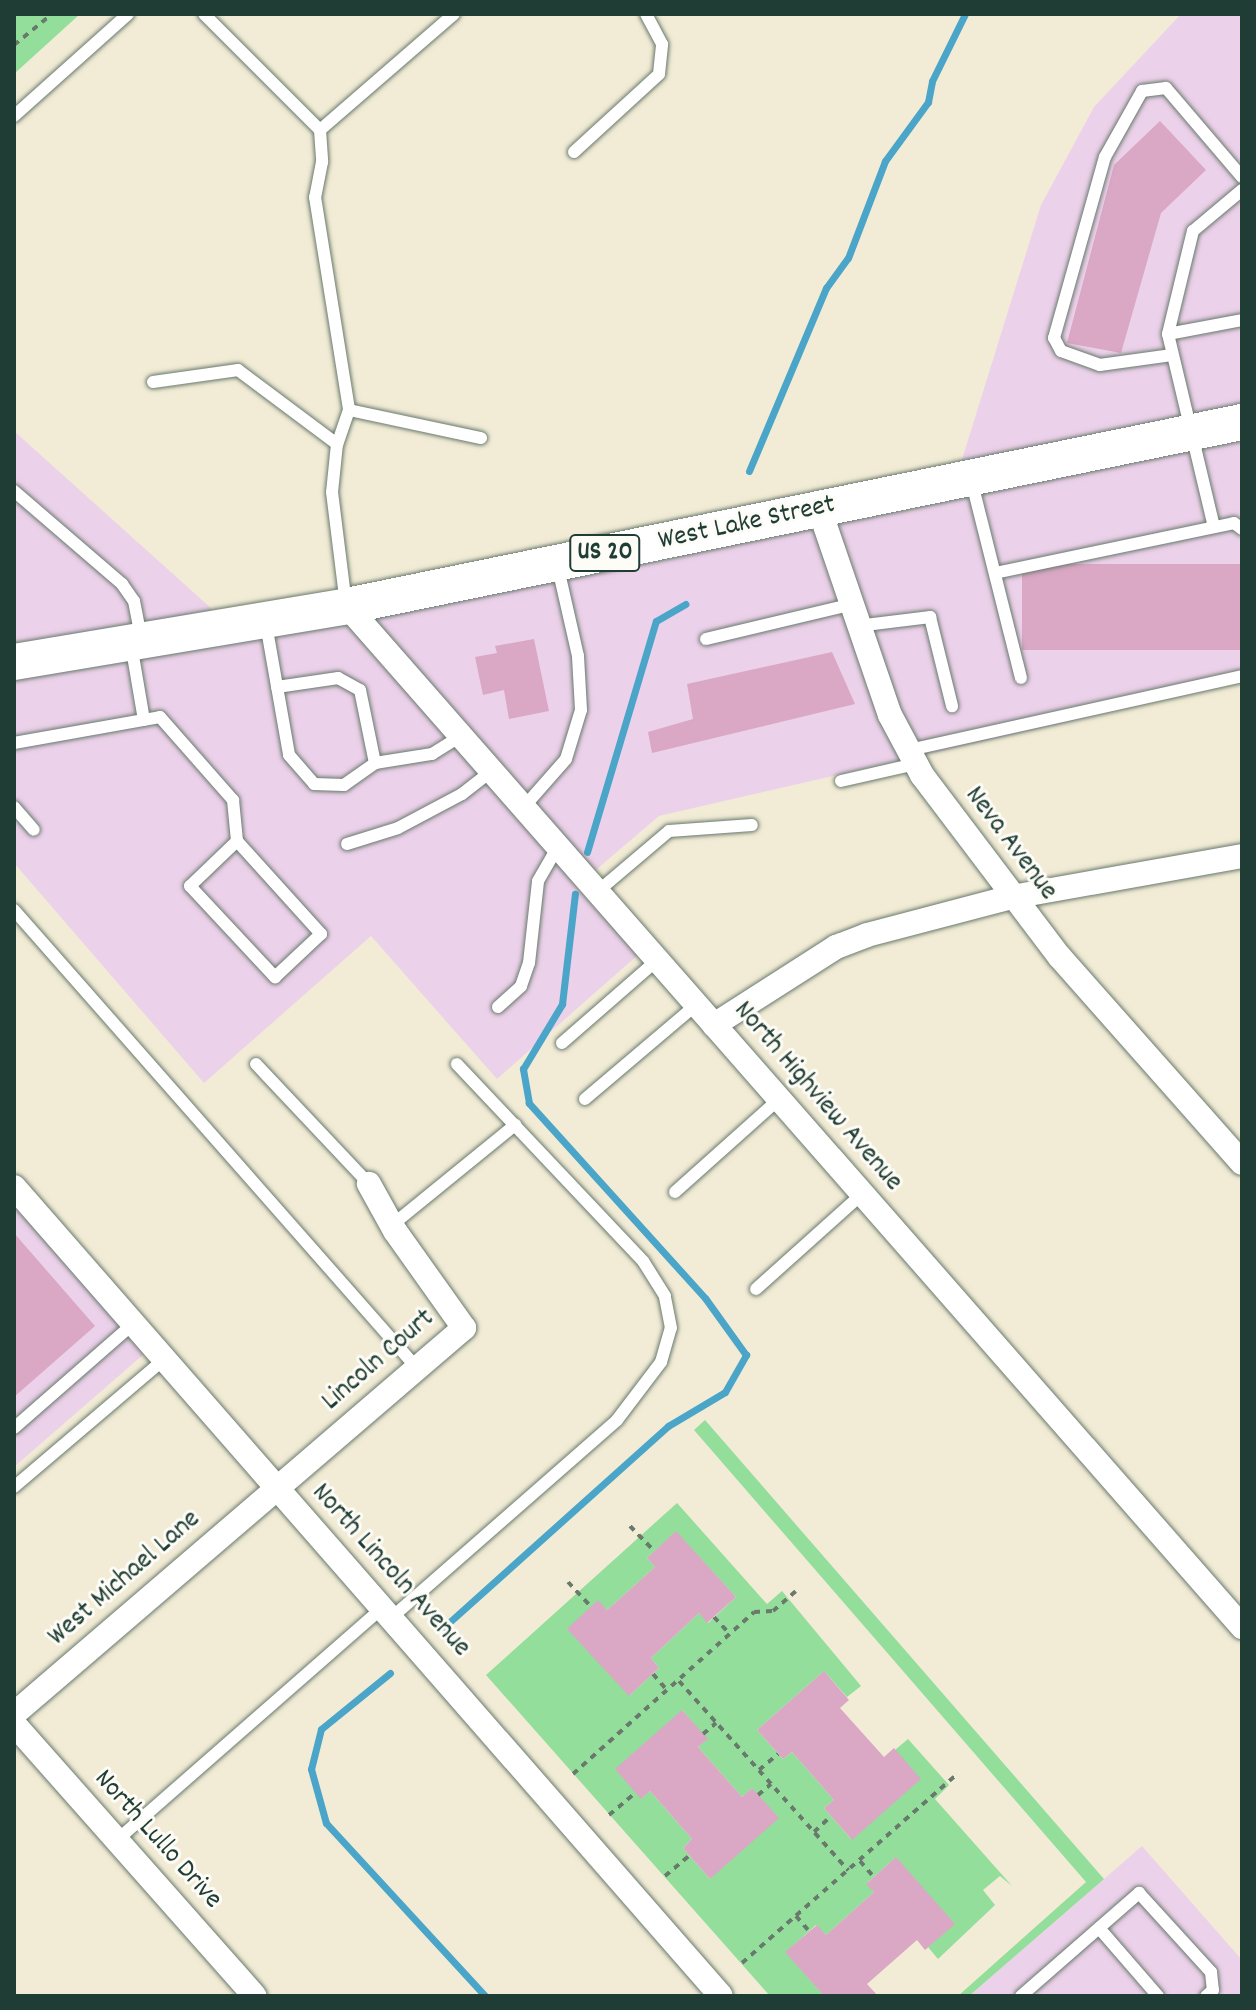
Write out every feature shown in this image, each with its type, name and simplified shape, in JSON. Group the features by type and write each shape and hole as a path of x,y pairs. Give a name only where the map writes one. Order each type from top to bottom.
{"main road":[{"name":"West Lake Street","path":"14,662 347,606 1242,422"}],"street":[{"name":"Neva Avenue","path":"819,508 853,616 912,757 1012,897 1242,1163"},
{"name":"North Highview Avenue","path":"347,606 1242,1627"},
{"path":"714,1025 836,947 1012,897 1242,856"},
{"name":"Lincoln Court","path":"276,1490 464,1328 392,1225 369,1184"},
{"name":"North Lincoln Avenue","path":"14,1187 721,1996"},
{"name":"West Michael Lane","path":"14,1714 276,1490"},
{"name":"North Lullo Drive","path":"14,1724 255,1996"}],"lane":[{"path":"14,116 128,14"},
{"path":"204,14 320,130 322,162 315,197 349,410 337,444 332,492 347,606"},
{"path":"320,130 454,14"},
{"path":"574,152 659,74 662,44 646,14"},
{"path":"1172,355 1100,365 1061,351 1054,338 1105,157 1142,91 1166,88 1242,177"},
{"path":"1214,527 1194,432 1168,334 1193,231 1242,190"},
{"path":"1168,334 1242,320"},
{"path":"153,382 238,370 337,444"},
{"path":"349,410 481,438"},
{"path":"971,477 1021,678"},
{"path":"14,491 122,584 134,601 144,720"},
{"path":"995,573 1234,523 1242,529"},
{"path":"523,808 566,759 581,710 578,656 557,563"},
{"path":"706,639 853,616 930,617 952,706"},
{"path":"265,621 289,755 305,778 326,787 344,785 375,763 432,754 461,736"},
{"path":"841,781 912,757 1242,676"},
{"path":"277,687 338,678 360,690 375,763"},
{"path":"14,743 160,717 233,800 237,841 321,934 275,977 190,886 237,841"},
{"path":"347,844 398,828 462,794 491,771"},
{"path":"14,807 34,830"},
{"path":"597,892 669,831 752,825"},
{"path":"498,1007 521,986 529,963 538,881 558,847"},
{"path":"14,910 417,1368"},
{"path":"562,1043 657,960"},
{"path":"585,1099 696,1005"},
{"path":"256,1064 369,1184"},
{"path":"117,1840 617,1420 661,1362 671,1328 665,1296 643,1261 457,1064"},
{"path":"675,1192 779,1099"},
{"path":"392,1225 515,1125"},
{"path":"756,1289 862,1194"},
{"path":"14,1428 133,1324"},
{"path":"14,1487 163,1360"},
{"path":"1021,1996 1139,1893 1211,1972 1210,1993"},
{"path":"1099,1928 1158,1996"}],"path":[{"path":"14,45 52,14"},
{"path":"630,1526 654,1551"},
{"path":"568,1582 591,1607"},
{"path":"573,1774 754,1612 773,1611 796,1591"},
{"path":"714,1617 730,1634"},
{"path":"653,1674 667,1690"},
{"path":"678,1681 848,1870"},
{"path":"703,1734 716,1723"},
{"path":"758,1770 778,1754"},
{"path":"742,1963 956,1775"},
{"path":"758,1795 771,1784"},
{"path":"609,1815 636,1792"},
{"path":"814,1832 831,1816"},
{"path":"665,1876 689,1856"},
{"path":"859,1860 874,1877"},
{"path":"796,1916 809,1931"}],"shaded area":[{"path":"1181,14 1242,14 1242,409 960,466 1041,205 1094,107"},
{"path":"14,431 222,618 14,651"},
{"path":"1242,432 1242,682 659,816 591,874 360,610"},
{"path":"343,614 639,954 497,1079 371,936 204,1083 14,863 14,670"},
{"path":"14,1204 144,1354 14,1467"},
{"path":"1142,1846 1242,1960 1242,1996 969,1996"}],"green space":[{"path":"14,14 80,14 14,74"},
{"path":"705,1420 1104,1879 969,1996 958,1996 1086,1882 694,1430"},
{"path":"677,1503 767,1604 782,1591 861,1686 847,1697 824,1671 757,1730 783,1759 792,1752 834,1800 824,1808 851,1839 895,1750 908,1739 949,1785 935,1799 1012,1886 1000,1876 983,1890 995,1905 938,1959 928,1947 954,1924 895,1858 867,1883 874,1892 826,1935 816,1925 786,1952 824,1996 770,1996 486,1675","holes":["676,1532 736,1597 708,1623 699,1613 651,1658 659,1668 630,1695 598,1601 607,1610 655,1567 647,1558","682,1710 707,1739 698,1747 742,1797 752,1788 710,1879 683,1848 692,1839 650,1791 642,1798"]}],"building":[{"path":"1160,121 1206,170 1161,213 1121,353 1067,343 1114,165"},
{"path":"1022,564 1242,564 1242,650 1022,650"},
{"path":"534,639 549,711 509,719 504,690 483,695 475,657 497,653 495,646"},
{"path":"832,652 855,704 652,753 648,732 693,719 687,684"},
{"path":"14,1233 95,1326 14,1397"},
{"path":"676,1531 736,1597 707,1623 699,1613 651,1658 659,1668 629,1696 567,1629 598,1600 607,1610 655,1567 647,1558"},
{"path":"824,1671 849,1700 840,1708 884,1757 894,1748 921,1779 852,1840 824,1808 834,1800 792,1752 783,1759 757,1730"},
{"path":"682,1710 708,1739 698,1747 742,1797 752,1788 779,1818 710,1879 683,1848 692,1839 650,1791 641,1799 615,1769"},
{"path":"896,1857 955,1924 925,1950 917,1940 867,1984 878,1996 824,1996 785,1952 817,1925 826,1935 874,1892 866,1884"}],"waterway":[{"path":"749,471 826,288 848,258 885,161 928,102 932,81 965,14"},
{"path":"587,852 656,621 686,604"},
{"path":"444,1627 668,1426 725,1392 746,1355 705,1298 529,1103 523,1069 562,1004 575,894"},
{"path":"390,1673 321,1729 311,1769 326,1823 485,1996"}]}
